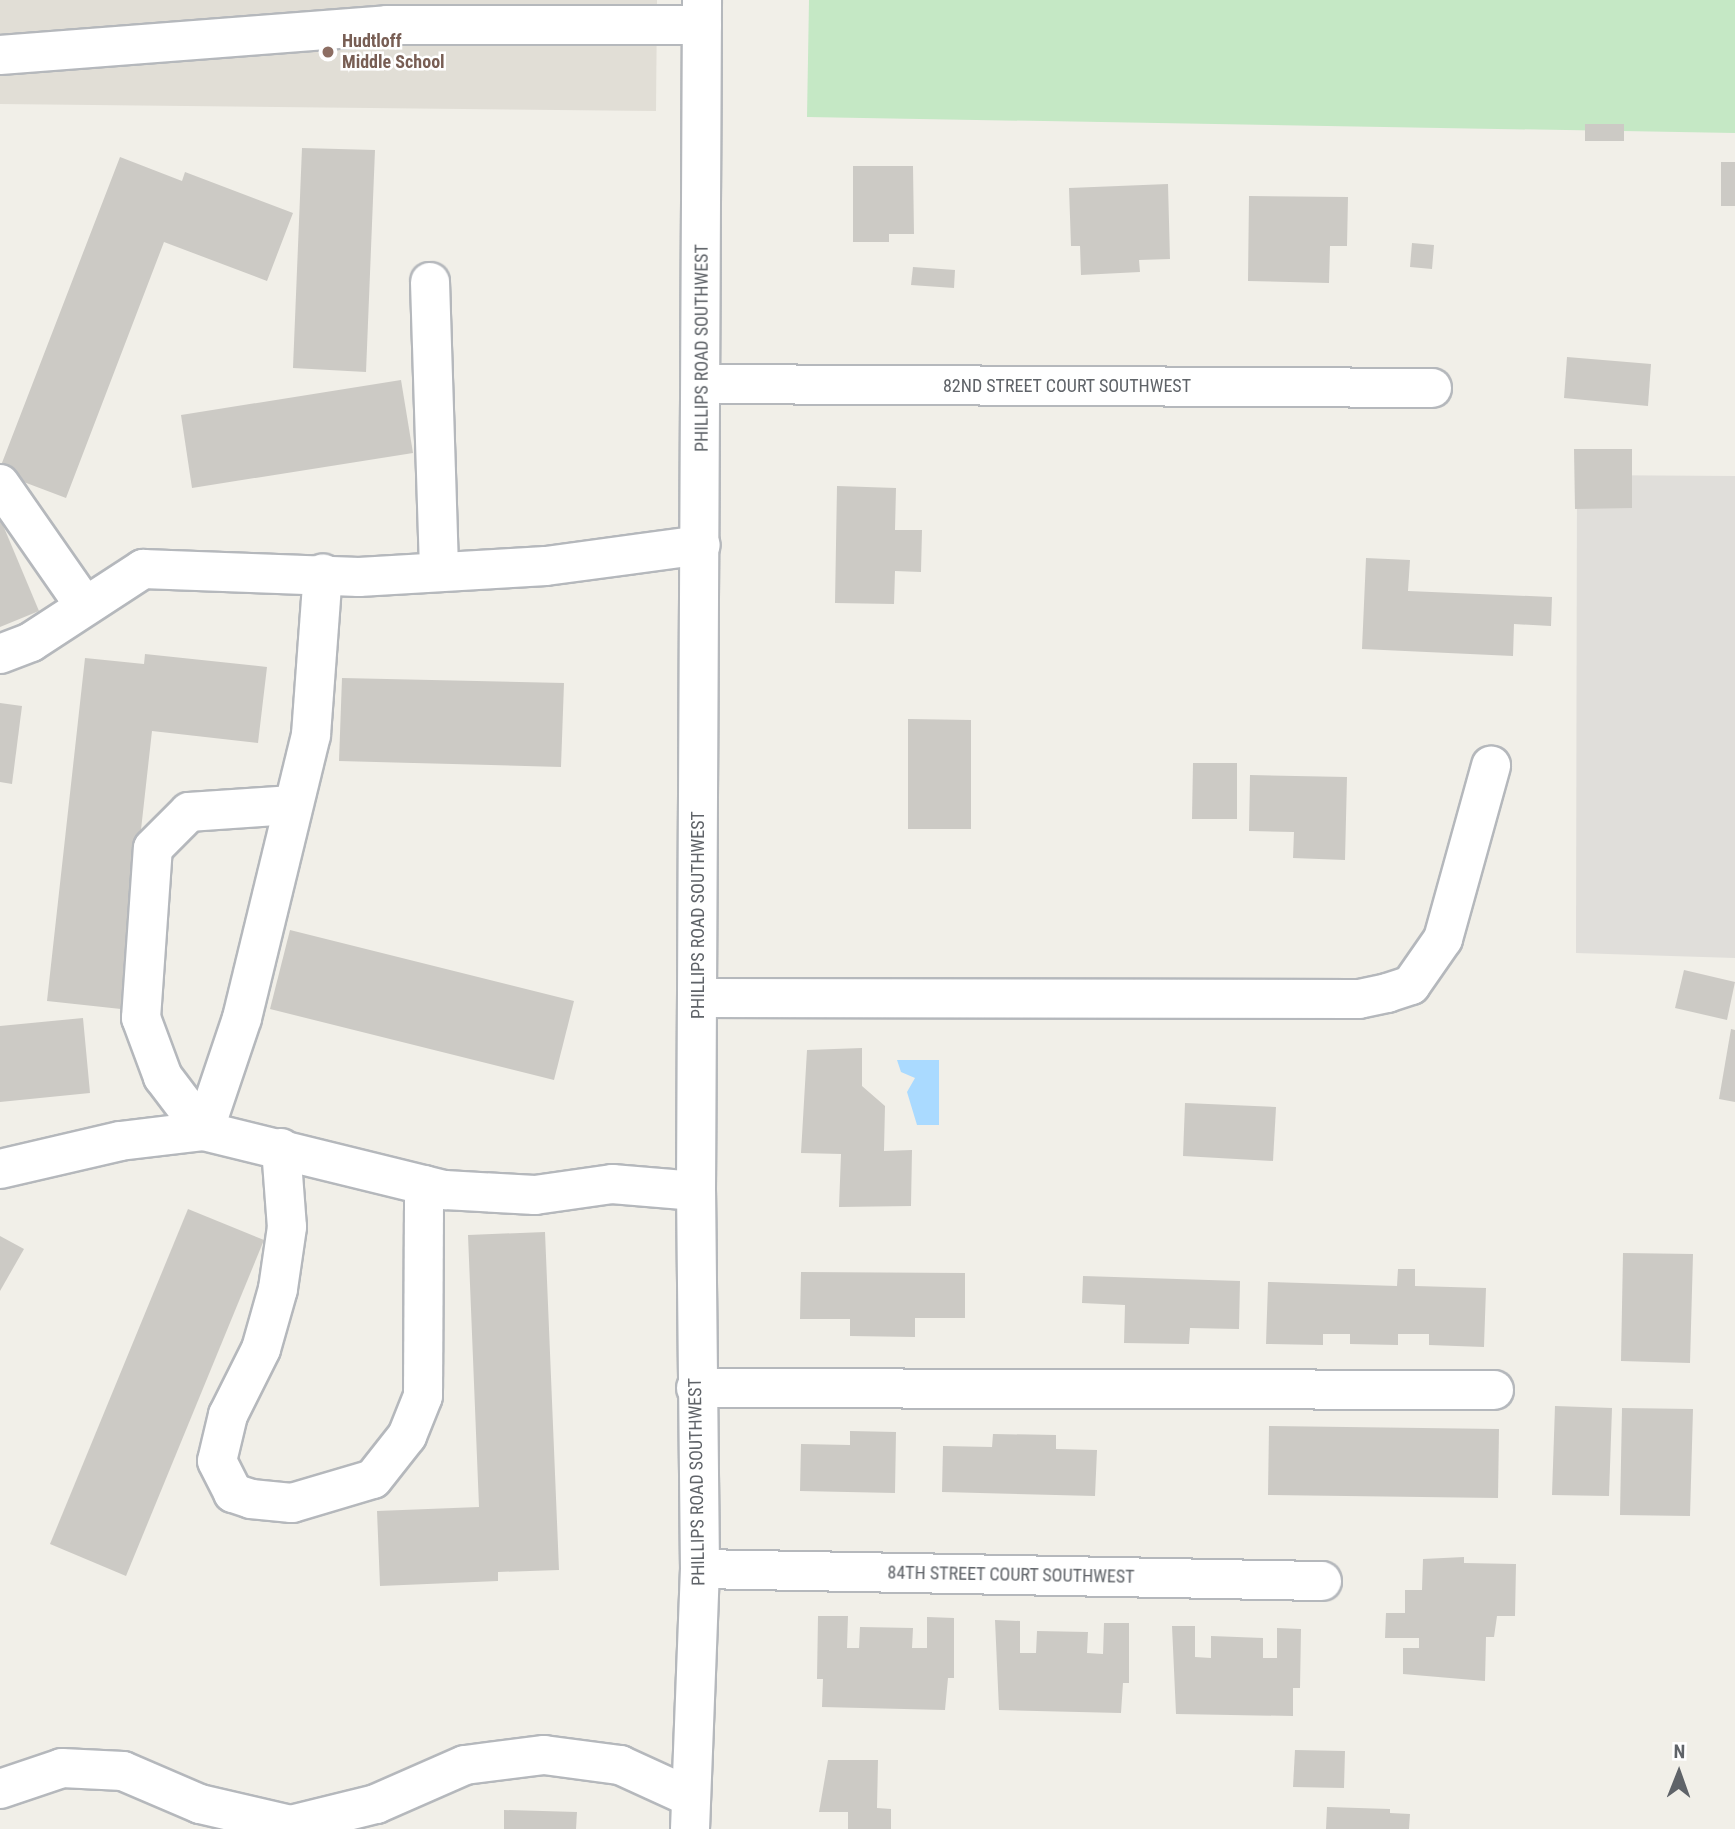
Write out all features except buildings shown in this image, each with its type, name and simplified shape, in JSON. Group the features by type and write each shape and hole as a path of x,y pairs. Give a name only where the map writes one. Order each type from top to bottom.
{"street":[{"path":"0,55 387,25 702,12"},
{"name":"PHILLIPS ROAD SOUTHWEST","path":"690,1813 700,1569 695,1191 702,384 702,12"},
{"path":"430,282 439,572"},
{"name":"82ND STREET COURT SOUTHWEST","path":"702,384 1432,388"},
{"path":"0,484 84,605"},
{"path":"0,654 31,642 143,569 166,574 323,573 359,577 546,566 701,545"},
{"path":"204,1131 242,1018 311,735 323,573"},
{"path":"697,998 1359,999 1387,993 1411,985 1443,939 1491,766"},
{"path":"204,1131 163,1077 141,1018 153,848 189,813 293,805"},
{"path":"0,1169 120,1140 204,1131 424,1185 535,1195 612,1184 695,1191"},
{"path":"281,1149 287,1227 278,1289 261,1349 228,1415 217,1461 233,1493 251,1499 292,1503 373,1479 407,1436 423,1396 424,1185"},
{"path":"696,1388 1494,1390"},
{"name":"84TH STREET COURT SOUTHWEST","path":"700,1569 1322,1581"},
{"path":"0,1789 62,1768 123,1772 200,1804 291,1825 376,1804 465,1765 544,1755 620,1765 690,1813"}],"shaded area":[{"name":"Hudtloff Middle School","path":"0,0 657,0 656,111 0,104"},
{"path":"1577,475 1735,476 1735,958 1576,953"}],"green space":[{"path":"809,0 1735,0 1735,133 807,117"}],"water":[{"path":"897,1060 939,1060 939,1125 917,1125 907,1092 915,1078 901,1072"}],"place":[{"name":"Hudtloff Middle School","path":"328,52"}]}
